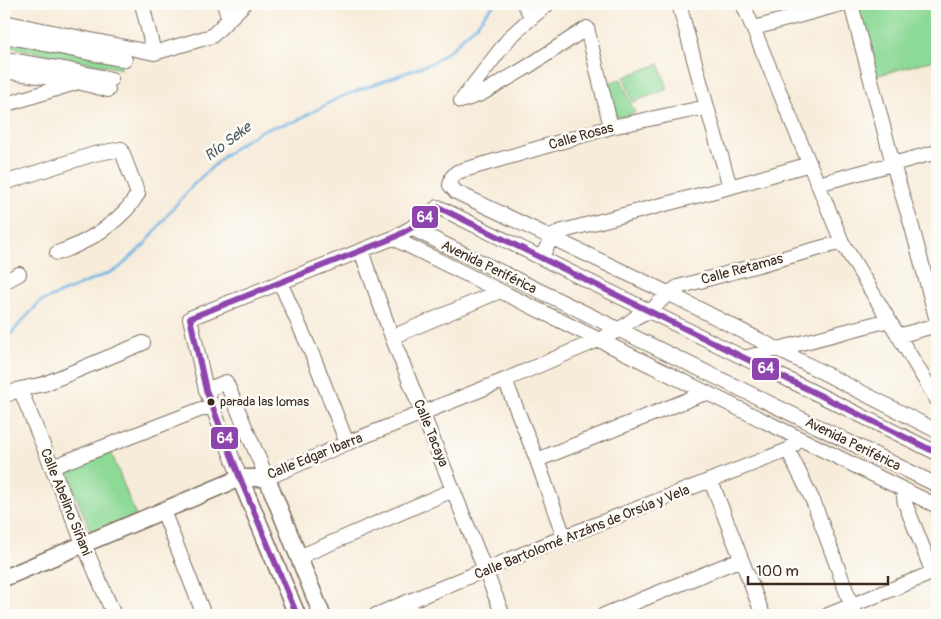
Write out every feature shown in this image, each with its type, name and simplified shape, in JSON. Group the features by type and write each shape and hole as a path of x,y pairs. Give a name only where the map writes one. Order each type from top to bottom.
{"main road":[{"name":"Calle Edgar Ibarra","path":"4,576 84,545 240,478 267,478"},
{"path":"240,478 297,615"},
{"path":"267,478 322,615"}],"street":[{"path":"142,4 154,53"},
{"path":"224,4 229,19"},
{"path":"4,22 154,53 212,36 244,4"},
{"path":"524,4 532,17"},
{"path":"548,4 510,37 461,101 482,94 587,28 611,127"},
{"path":"679,4 730,187"},
{"path":"743,4 842,242 937,400"},
{"path":"754,28 841,4"},
{"path":"851,4 937,323 898,336"},
{"path":"4,36 125,60"},
{"path":"4,59 69,70 110,85 4,71"},
{"path":"4,105 78,82"},
{"name":"Calle Rosas","path":"552,237 456,192 450,185 452,178 457,172 611,127 707,107"},
{"path":"4,183 94,154 121,149 138,194 128,209 110,224 73,248 57,253"},
{"path":"818,184 937,152"},
{"path":"541,258 552,237 564,230 810,164"},
{"name":"Avenida Periférica","path":"937,453 438,207 410,228 937,485"},
{"path":"240,478 206,390 190,318 393,238 410,228"},
{"path":"552,237 668,293 937,430"},
{"path":"393,238 937,506"},
{"name":"Calle Retamas","path":"651,312 656,304 668,293 690,282 842,242"},
{"name":"Calle Tacaya","path":"361,251 392,336 503,615"},
{"path":"4,282 19,274"},
{"path":"280,282 315,361 347,443"},
{"path":"392,336 500,291"},
{"name":"Calle Edgar Ibarra","path":"267,478 347,443 505,380 598,340 619,330 636,317 651,312"},
{"path":"744,358 889,320"},
{"path":"4,396 20,389 44,384 143,343"},
{"path":"505,380 537,460 564,537"},
{"path":"206,390 226,382 267,478"},
{"name":"Calle Abelino Siñani","path":"20,389 114,615"},
{"path":"537,460 705,393"},
{"path":"52,467 212,405"},
{"path":"801,438 788,450 814,503 853,610"},
{"name":"Calle Bartolomé Arzáns de Orsúa y Vela","path":"376,615 411,609 485,570 564,537 788,450"},
{"path":"711,481 763,615"},
{"path":"299,557 453,490"},
{"path":"828,615 853,610 935,572 905,503 904,498 907,491"},
{"path":"163,511 204,615"},
{"path":"604,615 741,559"}],"green space":[{"path":"934,4 937,17 937,59 875,76 855,5"},
{"path":"4,37 122,62 121,69 4,46"},
{"path":"659,64 668,89 633,102 624,77"},
{"path":"621,79 635,113 622,117 615,116 608,83"},
{"path":"111,452 136,516 91,533 65,468"}],"waterway":[{"name":"Río Seke","path":"4,341 40,302 118,269 145,244 194,184 241,143 265,129 296,121 338,98 434,62 476,26 495,4"}],"transit line":[{"name":"64","path":"297,615 206,390 190,318 393,238 411,228 438,207 937,453"}],"place":[{"name":"parada las lomas","path":"211,402"}]}
